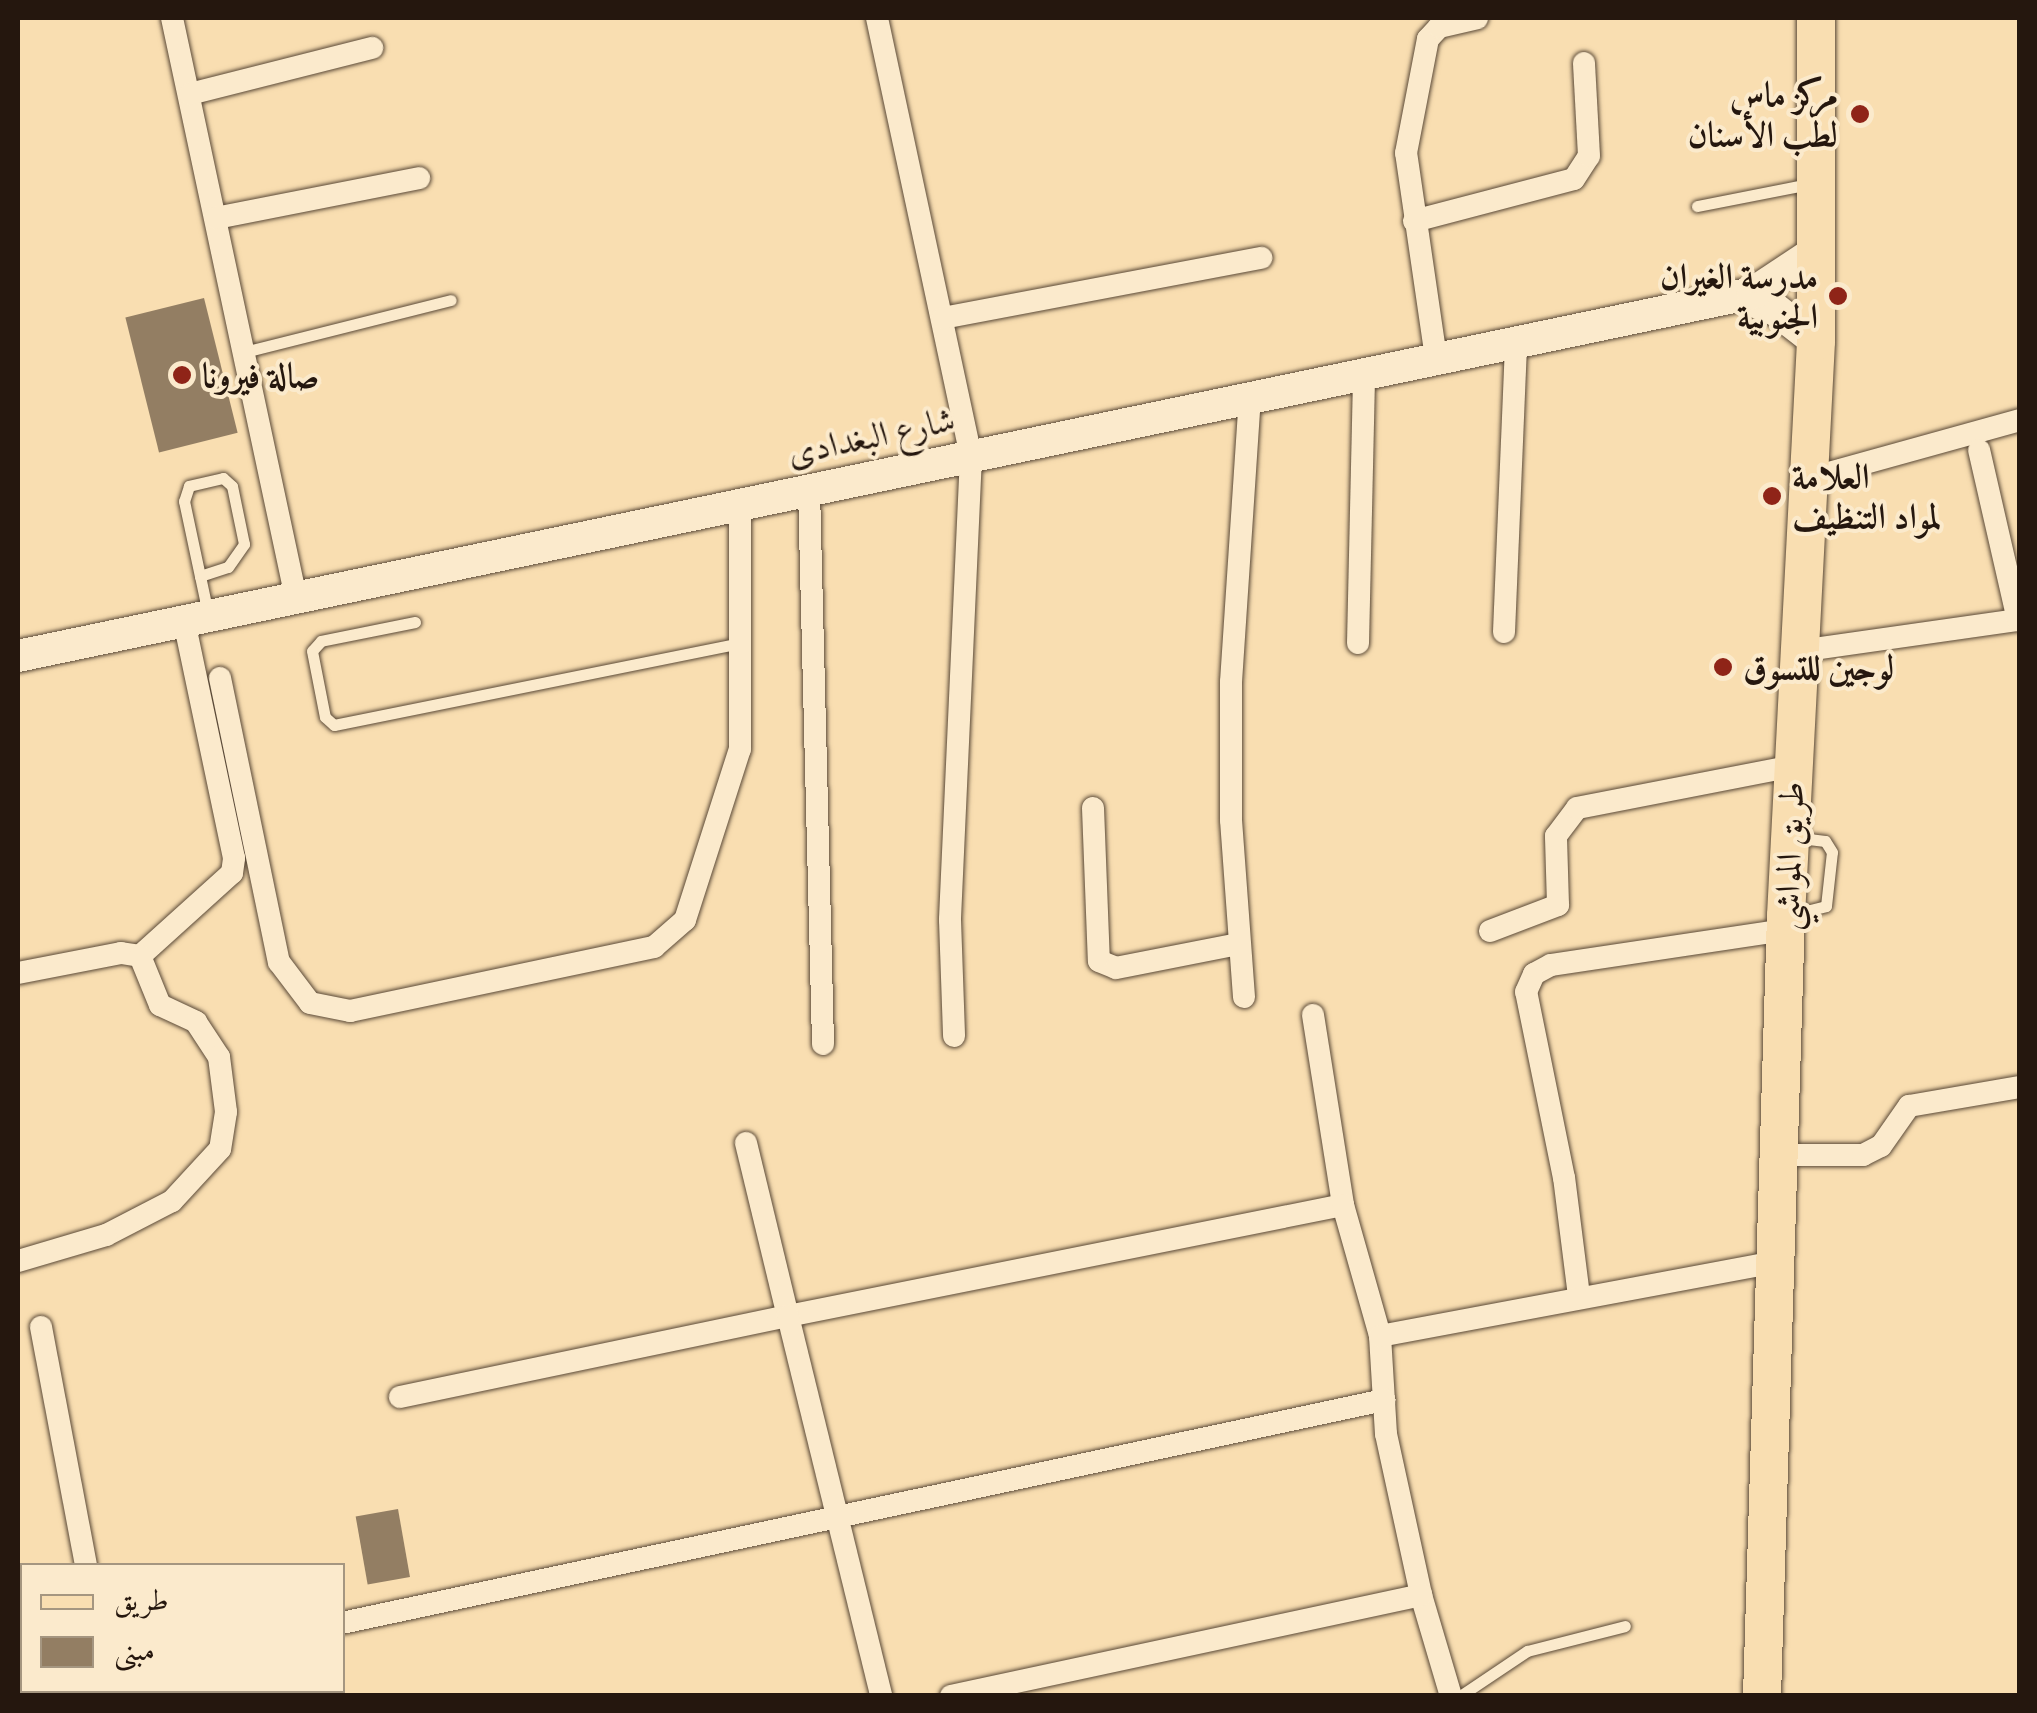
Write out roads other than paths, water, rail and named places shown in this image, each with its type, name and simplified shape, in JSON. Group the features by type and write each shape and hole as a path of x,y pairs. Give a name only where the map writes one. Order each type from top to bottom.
{"main road":[{"name":"طريق المواشي","path":"1762,1696 1786,923 1804,480 1816,340 1816,18"}],"street":[{"path":"172,18 296,598"},
{"path":"877,18 971,456 950,920 954,1036"},
{"path":"1436,358 1406,153 1422,53 1439,28 1477,18"},
{"path":"190,94 372,48"},
{"path":"1414,221 1574,178 1589,156 1584,63"},
{"path":"216,218 419,178"},
{"name":"شارع البغدادى","path":"18,656 1741,296 1775,284 1818,250"},
{"path":"943,318 1261,258"},
{"path":"1741,296 1776,310 1816,340"},
{"path":"1504,632 1516,342"},
{"path":"1358,643 1364,373"},
{"path":"1244,997 1238,944 1231,682 1250,399"},
{"path":"1804,480 2020,420"},
{"path":"1800,651 2019,623 2016,591 1979,450"},
{"path":"810,490 823,1044"},
{"path":"220,678 278,962 310,1003 350,1011 654,947 675,934 701,878 740,749 744,642 740,504"},
{"path":"140,956 232,873 234,858 197,618"},
{"path":"1490,931 1558,905 1556,836 1577,808 1793,766"},
{"path":"1093,808 1099,960 1116,968 1238,944"},
{"path":"1579,1296 1564,1178 1526,992 1534,974 1551,966 1786,923"},
{"path":"18,973 121,953 140,956"},
{"path":"18,1261 106,1235 172,1200 220,1148 226,1112 219,1058 196,1022 160,1004 140,956"},
{"path":"1313,1015 1343,1206 1380,1336 1384,1400 1420,1594 1452,1696"},
{"path":"1778,1155 1862,1155 1881,1146 1909,1106 2020,1087"},
{"path":"746,1143 881,1696"},
{"path":"400,1396 1343,1206"},
{"path":"1380,1336 1776,1262"},
{"path":"41,1327 85,1563"},
{"path":"345,1622 1384,1400"},
{"path":"951,1696 1420,1594"}],"lane":[{"path":"1697,206 1818,182"},
{"path":"244,352 451,300"},
{"path":"197,618 200,576 184,500 188,486 223,478 232,486 244,544 228,567 200,576"},
{"path":"415,622 321,641 312,651 325,717 348,725 744,642"},
{"path":"1460,1696 1527,1651 1625,1626"}],"place":[{"name":"مركز ماس لطب الأسنان","path":"1860,114"},
{"name":"مدرسة الغيران الجنوبية","path":"1838,296"},
{"name":"صالة فيرونا","path":"182,375"},
{"name":"العلامة لمواد التنظيف","path":"1772,496"},
{"name":"لوجين للتسوق","path":"1723,667"}]}
